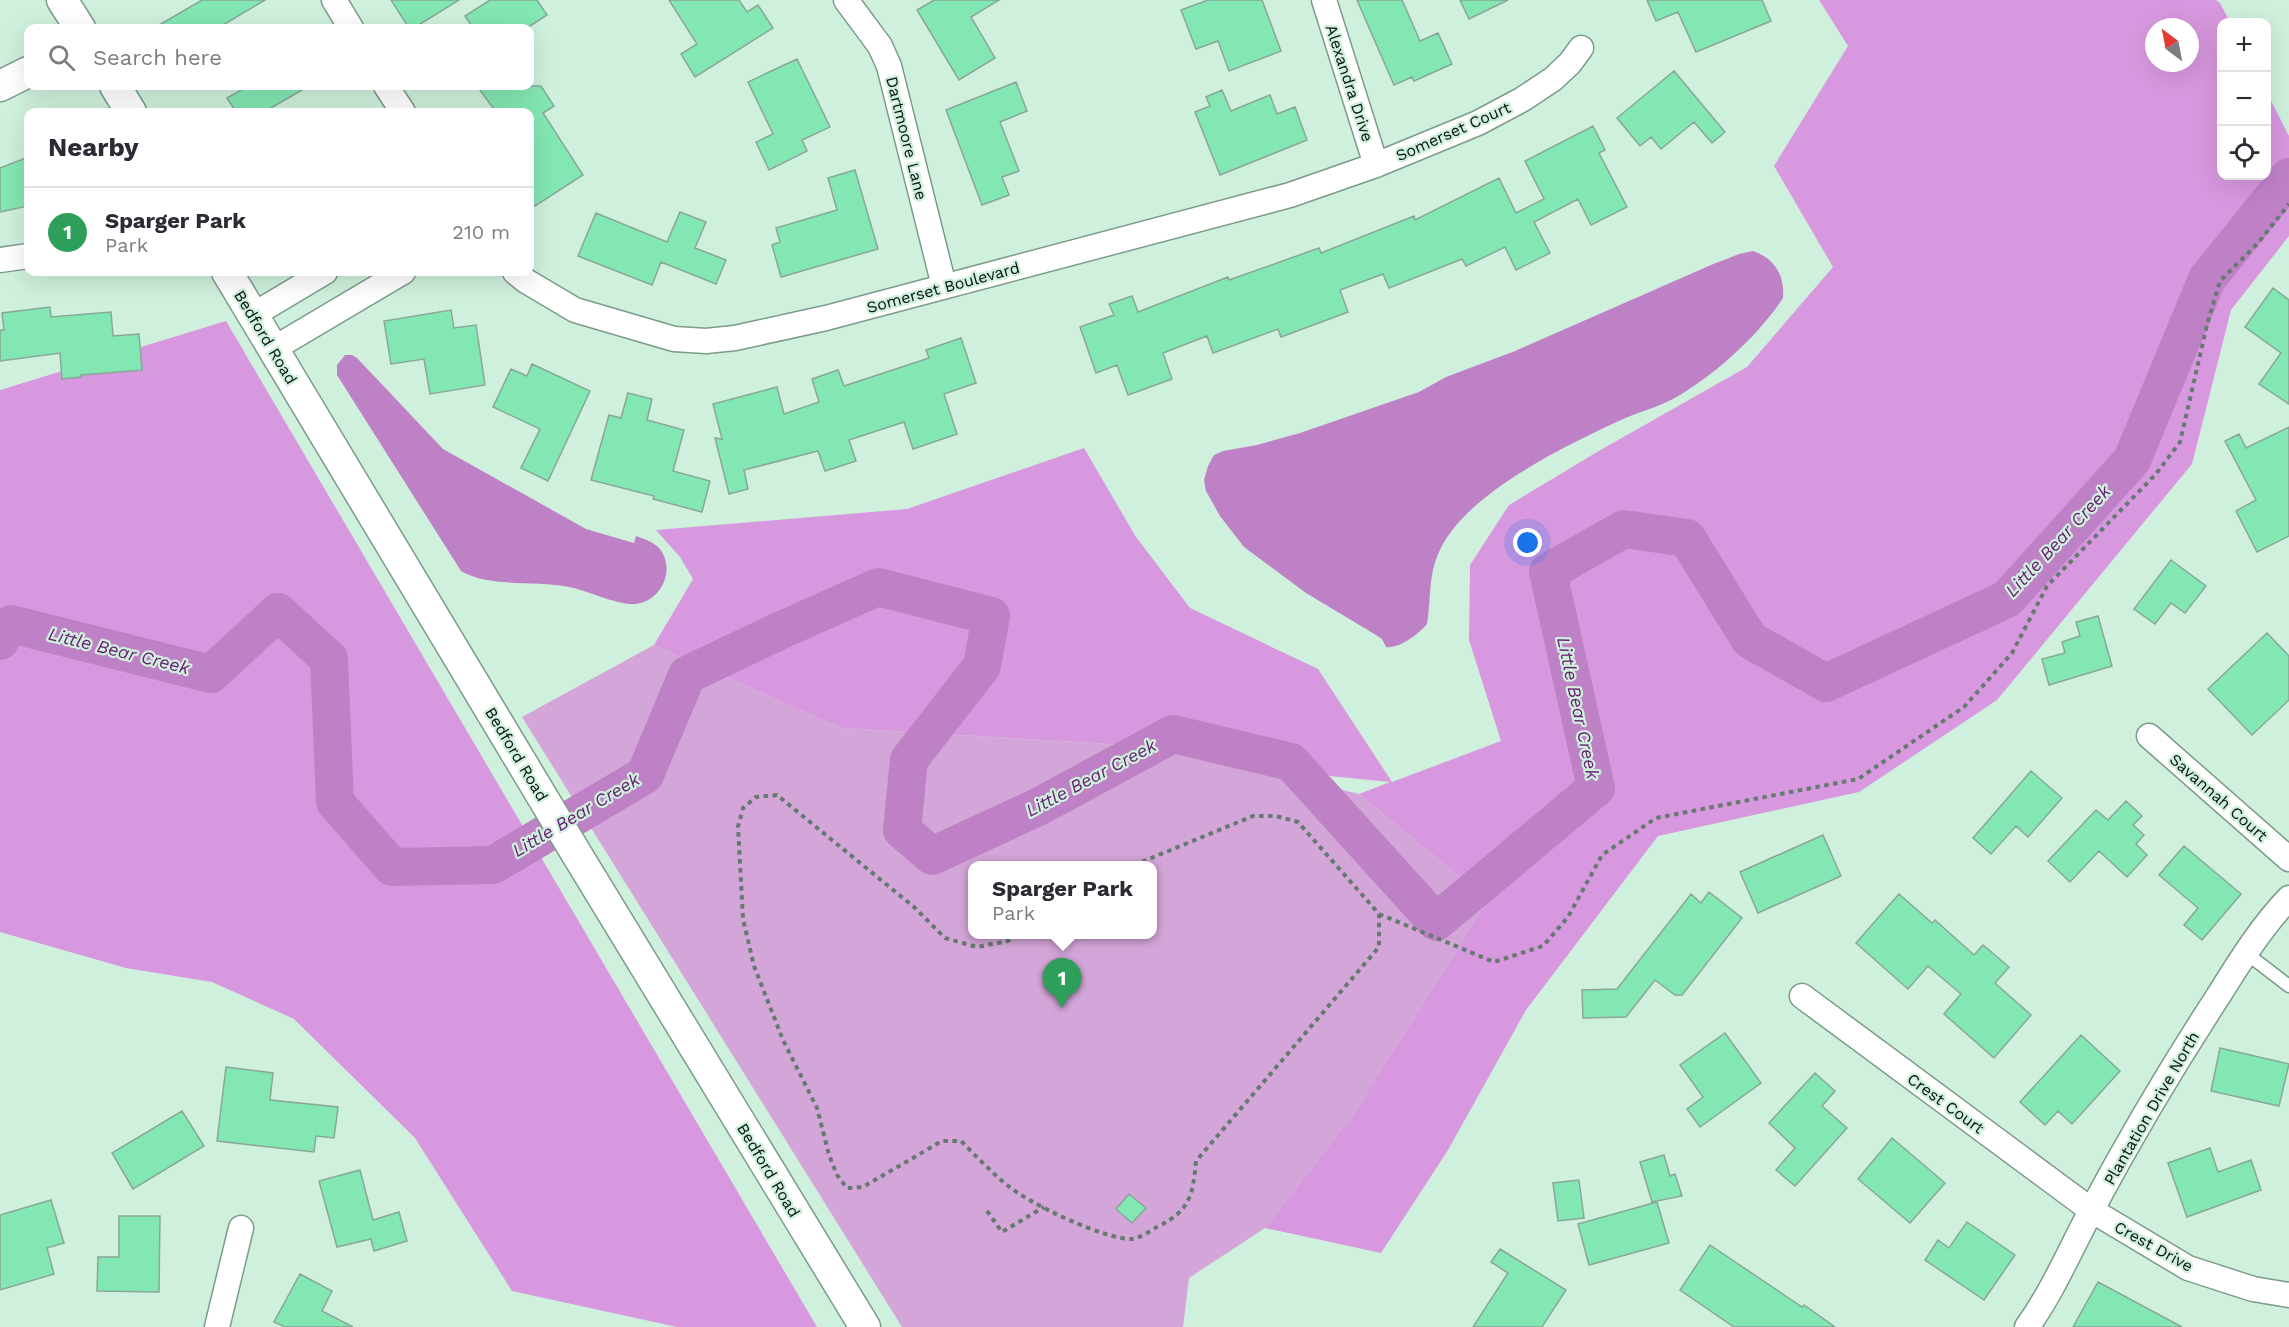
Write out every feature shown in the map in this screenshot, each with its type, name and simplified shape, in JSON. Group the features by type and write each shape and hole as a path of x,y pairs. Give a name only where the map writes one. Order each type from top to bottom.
{"street":[{"path":"63,0 78,24"},
{"path":"334,0 349,24"},
{"name":"Dartmoore Lane","path":"846,0 880,46 890,66 945,286"},
{"name":"Alexandra Drive","path":"1324,0 1376,165"},
{"name":"Somerset Court","path":"1376,165 1478,123 1523,99 1553,79 1570,63 1581,48"},
{"path":"0,87 24,74"},
{"path":"117,90 129,108"},
{"path":"389,90 400,108"},
{"name":"Somerset Boulevard","path":"520,276 575,310 674,339 706,341 735,338 826,318 1290,195 1376,165"},
{"path":"0,260 24,257"},
{"name":"Bedford Road","path":"229,276 576,853 865,1327"},
{"path":"253,315 318,276"},
{"path":"273,349 397,276"},
{"name":"Savannah Court","path":"2150,736 2289,859"},
{"name":"Plantation Drive North","path":"2027,1327 2044,1303 2091,1210 2176,1061 2246,953 2285,910"},
{"name":"Crest Court","path":"1802,996 2091,1210"},
{"name":"Crest Drive","path":"2091,1210 2188,1268 2253,1288 2289,1294"},
{"path":"218,1327 241,1228"}],"lane":[{"path":"2246,953 2289,986"}],"path":[{"path":"1144,861 1254,816 1276,816 1298,822 1379,914 1494,962 1543,946 1568,917 1602,855 1656,818 1858,779 1964,707 2012,653 2047,586 2156,474 2180,442 2207,325 2220,281 2258,243 2289,204"},
{"path":"1011,939 977,946 945,938 914,907 777,795 756,796 743,808 738,827 743,919 754,966 783,1040 817,1108 829,1155 847,1188 863,1186 942,1141 961,1141 1008,1186 1044,1207 1098,1232 1134,1239 1165,1223 1186,1206 1194,1186 1196,1161 1379,946 1379,914"},
{"path":"987,1211 1002,1232 1044,1207"}],"shaded area":[{"path":"1819,0 2216,0 2228,18 2217,18 2217,180 2271,180 2271,101 2289,136 2289,236 2231,310 2192,464 1997,700 1859,792 1658,836 1526,1010 1448,1150 1381,1253 1265,1228 1352,1116 1488,900 1359,794 1390,782 1260,769 1178,748 841,728 654,645 693,579 680,557 656,530 907,509 1084,448 1136,537 1190,608 1318,669 1392,782 1501,741 1469,640 1470,565 1509,505 1747,367 1833,267 1774,166 1848,46"},
{"path":"1753,251 1767,258 1777,269 1783,290 1783,298 1761,327 1719,367 1688,390 1667,402 1623,419 1550,455 1499,487 1476,505 1457,524 1438,555 1432,574 1427,624 1414,636 1397,646 1386,647 1382,639 1306,593 1244,547 1220,516 1206,491 1204,480 1208,466 1214,455 1223,451 1257,445 1300,433 1419,392 1446,377 1515,351 1711,265"},
{"path":"226,321 817,1327 677,1327 512,1291 415,1138 294,1019 212,982 126,968 0,932 0,390"},
{"path":"345,355 357,358 443,449 586,529 634,543 636,536 655,544 665,557 666,566 666,575 659,591 644,602 628,604 569,587 485,580 461,571 337,375 337,365"},
{"path":"654,645 841,728 1178,748 1359,794 1488,900 1352,1116 1265,1228 1189,1278 1183,1327 902,1327 522,717"}],"building":[{"path":"202,0 265,0 225,24 161,24"},
{"path":"391,0 459,0 420,24 406,24"},
{"path":"490,0 537,0 547,15 533,24 470,24 465,16"},
{"path":"669,0 739,0 747,12 758,5 773,28 695,77 681,54 697,44"},
{"path":"934,0 999,0 971,17 995,58 959,80 917,10"},
{"path":"1208,0 1262,0 1281,51 1229,71 1218,41 1196,49 1181,10"},
{"path":"1357,0 1402,0 1420,41 1438,33 1452,64 1414,81 1412,77 1394,85"},
{"path":"1460,0 1508,0 1469,19"},
{"path":"1647,0 1762,0 1771,21 1696,52 1678,12 1656,21"},
{"path":"797,59 830,127 802,140 807,151 769,170 756,142 773,134 748,82"},
{"path":"1674,71 1725,132 1712,143 1694,122 1661,149 1651,137 1640,146 1617,118"},
{"path":"1016,82 1027,111 1000,122 1019,171 1002,177 1009,195 982,205 946,110"},
{"path":"534,86 541,86 554,106 543,113 583,175 535,206 534,108 493,108 480,90 534,90"},
{"path":"241,90 302,90 271,108 233,108 227,98"},
{"path":"1222,90 1231,111 1270,95 1277,114 1295,107 1307,140 1220,175 1195,112 1210,106 1206,97"},
{"path":"1593,126 1605,150 1599,153 1627,207 1591,225 1578,199 1534,222 1550,253 1516,270 1505,247 1466,266 1462,259 1389,288 1383,274 1340,290 1348,312 1281,337 1278,329 1213,353 1207,336 1163,353 1172,379 1128,395 1117,365 1096,373 1080,327 1114,315 1109,304 1132,296 1138,312 1228,277 1229,280 1319,248 1321,253 1414,216 1415,220 1499,178 1516,213 1544,199 1525,161"},
{"path":"24,159 24,207 0,212 0,168"},
{"path":"855,170 878,249 781,277 772,245 780,242 776,228 837,210 828,178"},
{"path":"680,212 706,222 695,248 726,260 716,284 661,262 652,285 578,256 596,213 667,242"},
{"path":"2273,288 2289,300 2289,404 2259,384 2281,353 2245,327"},
{"path":"50,307 51,317 111,312 113,336 139,334 142,370 81,375 81,377 62,379 60,353 0,361 0,330 4,330 2,313"},
{"path":"451,310 454,328 476,325 485,385 430,394 424,359 391,364 384,321"},
{"path":"961,338 976,383 944,394 957,434 913,449 904,422 849,440 856,461 825,471 818,451 744,470 748,489 729,494 715,438 722,439 713,404 777,387 784,414 819,402 812,379 838,370 844,386 929,358 926,350"},
{"path":"532,364 590,391 548,481 521,468 540,429 493,407 511,369 527,376"},
{"path":"628,393 652,399 647,420 684,430 673,471 710,481 702,512 653,499 654,496 591,480 609,415 621,418"},
{"path":"2289,427 2289,536 2257,552 2236,511 2256,500 2225,441 2239,434 2246,448"},
{"path":"2171,560 2206,586 2185,613 2171,603 2155,624 2134,609"},
{"path":"2098,616 2112,666 2049,685 2042,659 2065,653 2062,642 2080,636 2076,622"},
{"path":"2267,633 2289,656 2289,700 2252,735 2208,689"},
{"path":"2031,771 2062,798 2028,837 2016,826 1991,854 1973,838"},
{"path":"2126,801 2142,816 2133,825 2144,835 2136,844 2147,855 2127,877 2099,851 2070,882 2048,861 2096,810 2108,820"},
{"path":"1823,835 1841,876 1758,913 1740,872"},
{"path":"2184,846 2241,894 2202,940 2184,925 2198,908 2159,875"},
{"path":"1709,892 1742,918 1682,995 1675,995 1655,980 1626,1017 1583,1018 1582,990 1617,989 1691,894 1701,903"},
{"path":"1899,894 1932,923 1935,920 1974,955 1983,945 2009,967 1995,983 2031,1015 1994,1058 1944,1014 1961,994 1928,966 1908,989 1856,943"},
{"path":"1725,1033 1761,1083 1700,1127 1687,1109 1703,1097 1680,1065"},
{"path":"2081,1035 2120,1071 2072,1124 2058,1111 2045,1125 2020,1102"},
{"path":"2220,1048 2289,1064 2279,1106 2211,1091"},
{"path":"226,1067 273,1073 270,1100 338,1107 334,1138 316,1136 314,1152 217,1141"},
{"path":"1815,1073 1835,1091 1822,1106 1847,1128 1795,1186 1776,1170 1795,1148 1769,1123"},
{"path":"182,1111 204,1146 133,1189 112,1153"},
{"path":"1892,1138 1945,1183 1910,1223 1858,1179"},
{"path":"2210,1148 2218,1172 2251,1160 2261,1190 2187,1217 2168,1163"},
{"path":"1664,1155 1670,1176 1675,1174 1682,1196 1652,1202 1640,1162"},
{"path":"360,1170 373,1220 399,1212 407,1241 374,1251 371,1239 337,1247 319,1181"},
{"path":"1579,1180 1584,1218 1558,1221 1553,1183"},
{"path":"1129,1194 1146,1208 1132,1223 1116,1209"},
{"path":"51,1200 64,1243 47,1248 54,1274 0,1290 0,1215"},
{"path":"1657,1202 1669,1243 1589,1265 1578,1224"},
{"path":"119,1216 160,1216 159,1292 97,1291 98,1257 119,1257"},
{"path":"1967,1222 2015,1255 1984,1300 1925,1260 1938,1240 1949,1248"},
{"path":"1710,1245 1835,1327 1734,1327 1680,1290"},
{"path":"1500,1249 1566,1290 1542,1327 1473,1327 1508,1273 1491,1262"},
{"path":"300,1274 332,1291 322,1311 353,1327 285,1327 274,1322"},
{"path":"2098,1282 2182,1327 2073,1327"}],"waterway":[{"name":"Little Bear Creek","path":"0,641 11,624 211,674 278,612 329,659 335,802 392,867 493,865 645,775 687,675 878,587 991,616 982,666 909,760 902,830 932,856 1038,807 1173,734 1291,762 1436,922 1596,788 1548,572 1624,529 1687,538 1750,640 1826,683 2007,599 2132,460 2207,279 2289,177"}],"place":[{"name":"Sparger Park","path":"1062,1008"}]}
